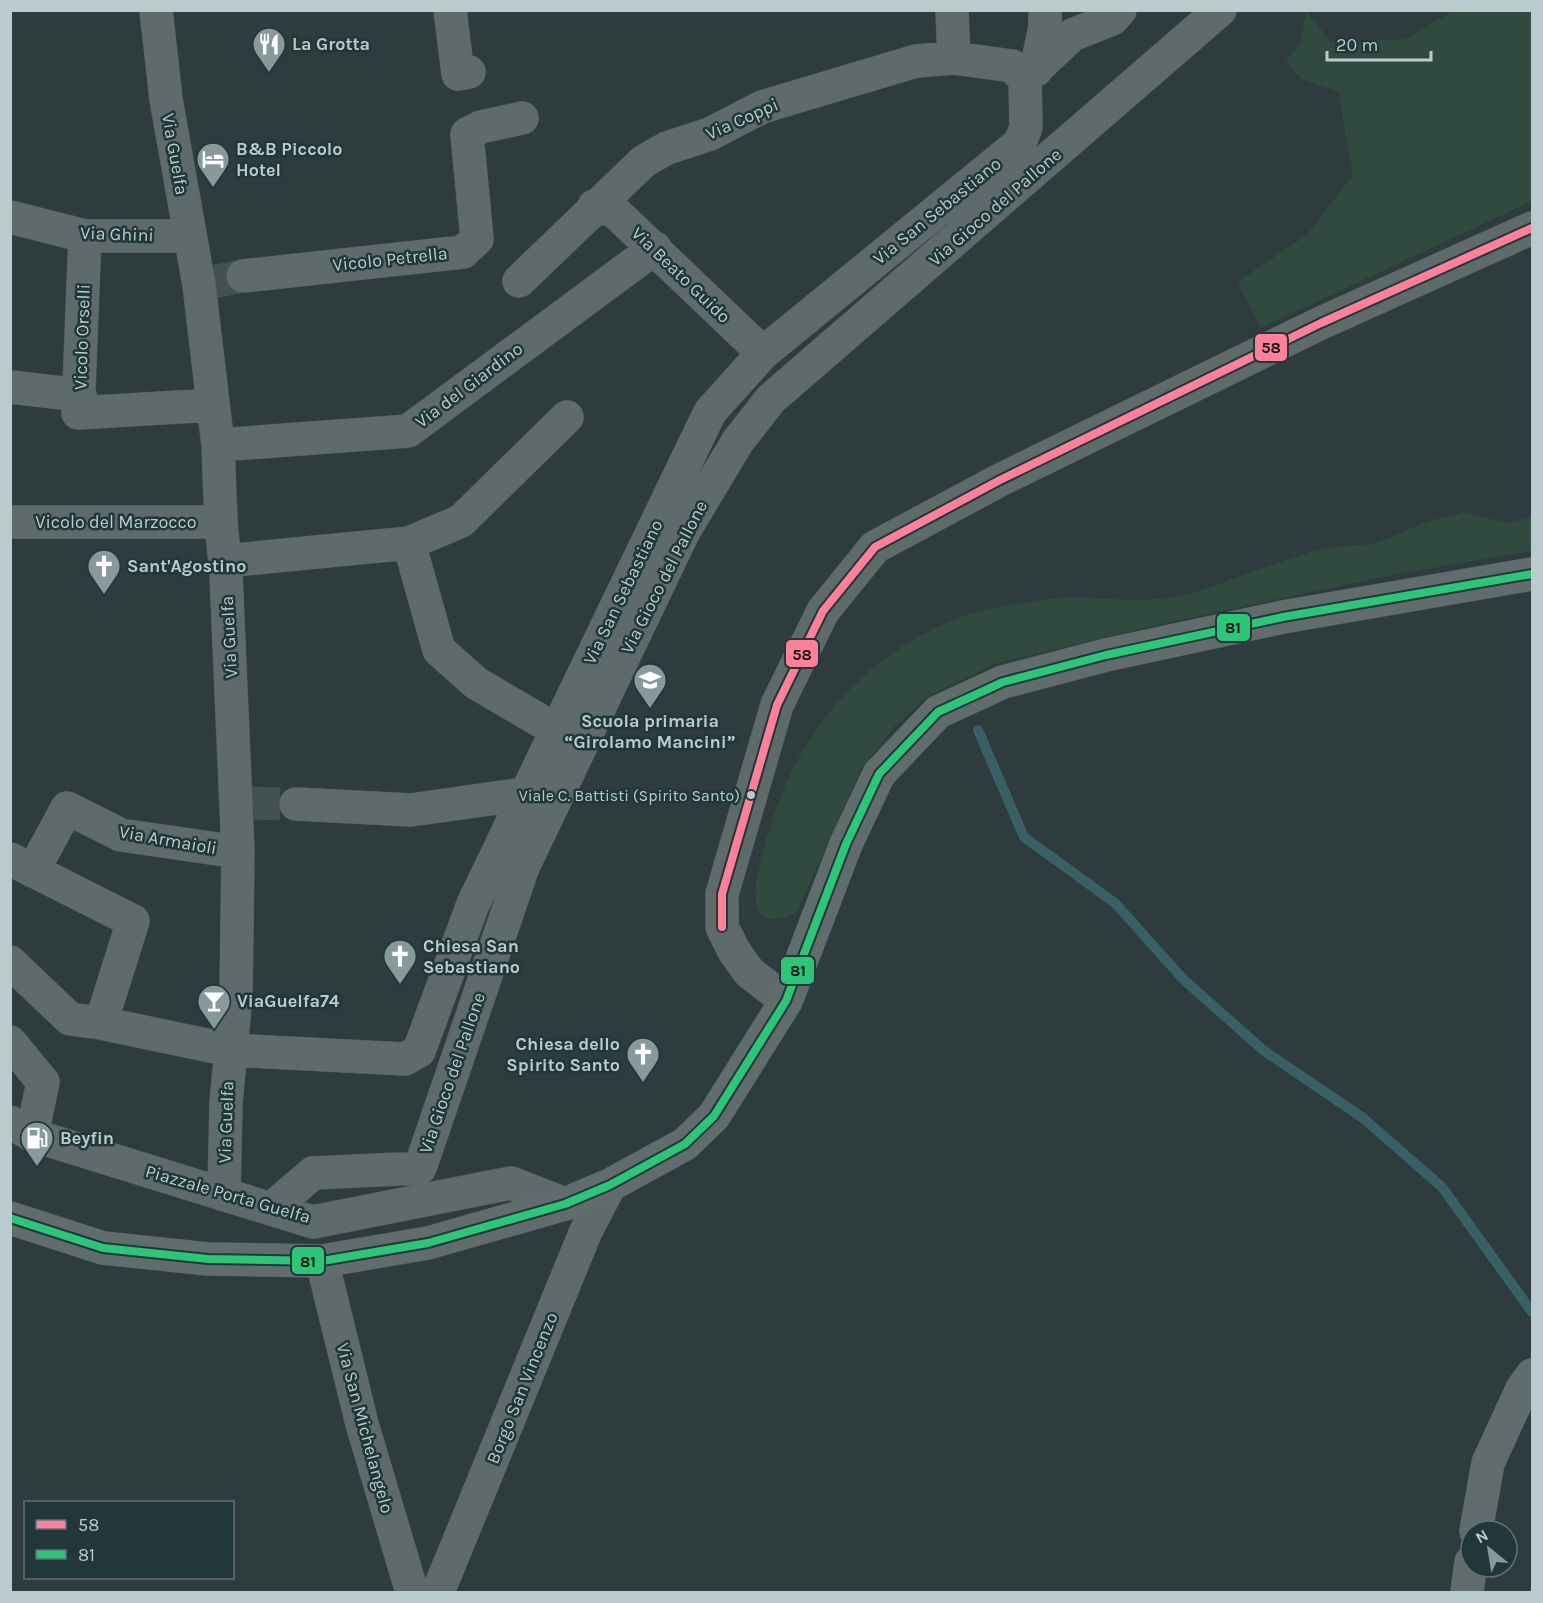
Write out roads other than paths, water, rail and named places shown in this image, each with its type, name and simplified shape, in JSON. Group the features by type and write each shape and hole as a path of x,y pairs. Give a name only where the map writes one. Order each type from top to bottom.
{"main road":[{"path":"10,1218 103,1248 208,1259 322,1262 428,1243 565,1204 610,1185 686,1144 714,1116 786,1001 846,844 879,774 938,712 1003,682 1106,655 1283,617 1533,574"},
{"path":"1478,1519 1488,1463 1522,1389 1533,1375"}],"street":[{"name":"Via Guelfa","path":"156,10 166,99 190,236 203,284 212,405 218,445 221,522 242,803 238,852 236,995 230,1050 224,1195"},
{"path":"450,10 458,74 468,72"},
{"path":"952,10 954,58"},
{"name":"Via San Sebastiano","path":"10,962 70,1019 101,1023 230,1050 405,1059 419,1051 473,904 710,412 763,353 1020,143 1026,127 1024,72 1045,27 1045,10"},
{"path":"1024,72 1072,35 1112,19 1120,10"},
{"name":"Via Gioco del Pallone","path":"271,1209 313,1173 420,1168 523,867 690,521 738,441 771,399 1220,10"},
{"name":"Via Coppi","path":"519,281 594,206 644,161 668,148 710,134 762,107 915,61 954,58 1024,72"},
{"name":"Vicolo Petrella","path":"243,276 463,252 477,239 467,134 481,127 522,118"},
{"name":"Via Beato Guido","path":"594,206 613,210 763,353"},
{"name":"Via Ghini","path":"10,217 85,236 190,236"},
{"path":"786,1001 749,972 734,951 722,927 722,894 777,705 823,611 875,547 1000,480 1321,323 1533,228"},
{"name":"Vicolo Orselli","path":"85,236 78,413 212,405"},
{"name":"Via del Giardino","path":"218,445 408,431 655,248"},
{"path":"10,387 80,395"},
{"path":"225,561 409,543 461,521 567,417"},
{"name":"Vicolo del Marzocco","path":"10,522 221,522"},
{"path":"409,543 440,650 476,683 556,730"},
{"path":"296,804 411,810 524,794"},
{"name":"Via Armaioli","path":"22,865 67,808 121,835 238,852"},
{"path":"22,865 133,921 101,1023"},
{"path":"10,1042 43,1082 21,1128"},
{"name":"Piazzale Porta Guelfa","path":"21,1128 313,1222 511,1183 565,1204"},
{"name":"Borgo San Vincenzo","path":"438,1593 586,1231 610,1185"},
{"name":"Via San Michelangelo","path":"322,1262 362,1424 412,1593"}],"waterway":[{"path":"978,730 1024,837 1115,903 1183,979 1263,1050 1363,1118 1442,1187 1532,1312"}],"tunnel":[{"path":"207,283 243,276"},
{"path":"247,803 296,804"}],"place":[{"name":"La Grotta","path":"269,73"},
{"name":"B&B Piccolo Hotel","path":"213,188"},
{"name":"Sant'Agostino","path":"104,595"},
{"name":"Scuola primaria “Girolamo Mancini”","path":"650,709"},
{"name":"Viale C. Battisti (Spirito Santo)","path":"751,795"},
{"name":"Chiesa San Sebastiano","path":"400,985"},
{"name":"ViaGuelfa74","path":"214,1030"},
{"name":"Chiesa dello Spirito Santo","path":"643,1083"},
{"name":"Beyfin","path":"37,1167"}]}
